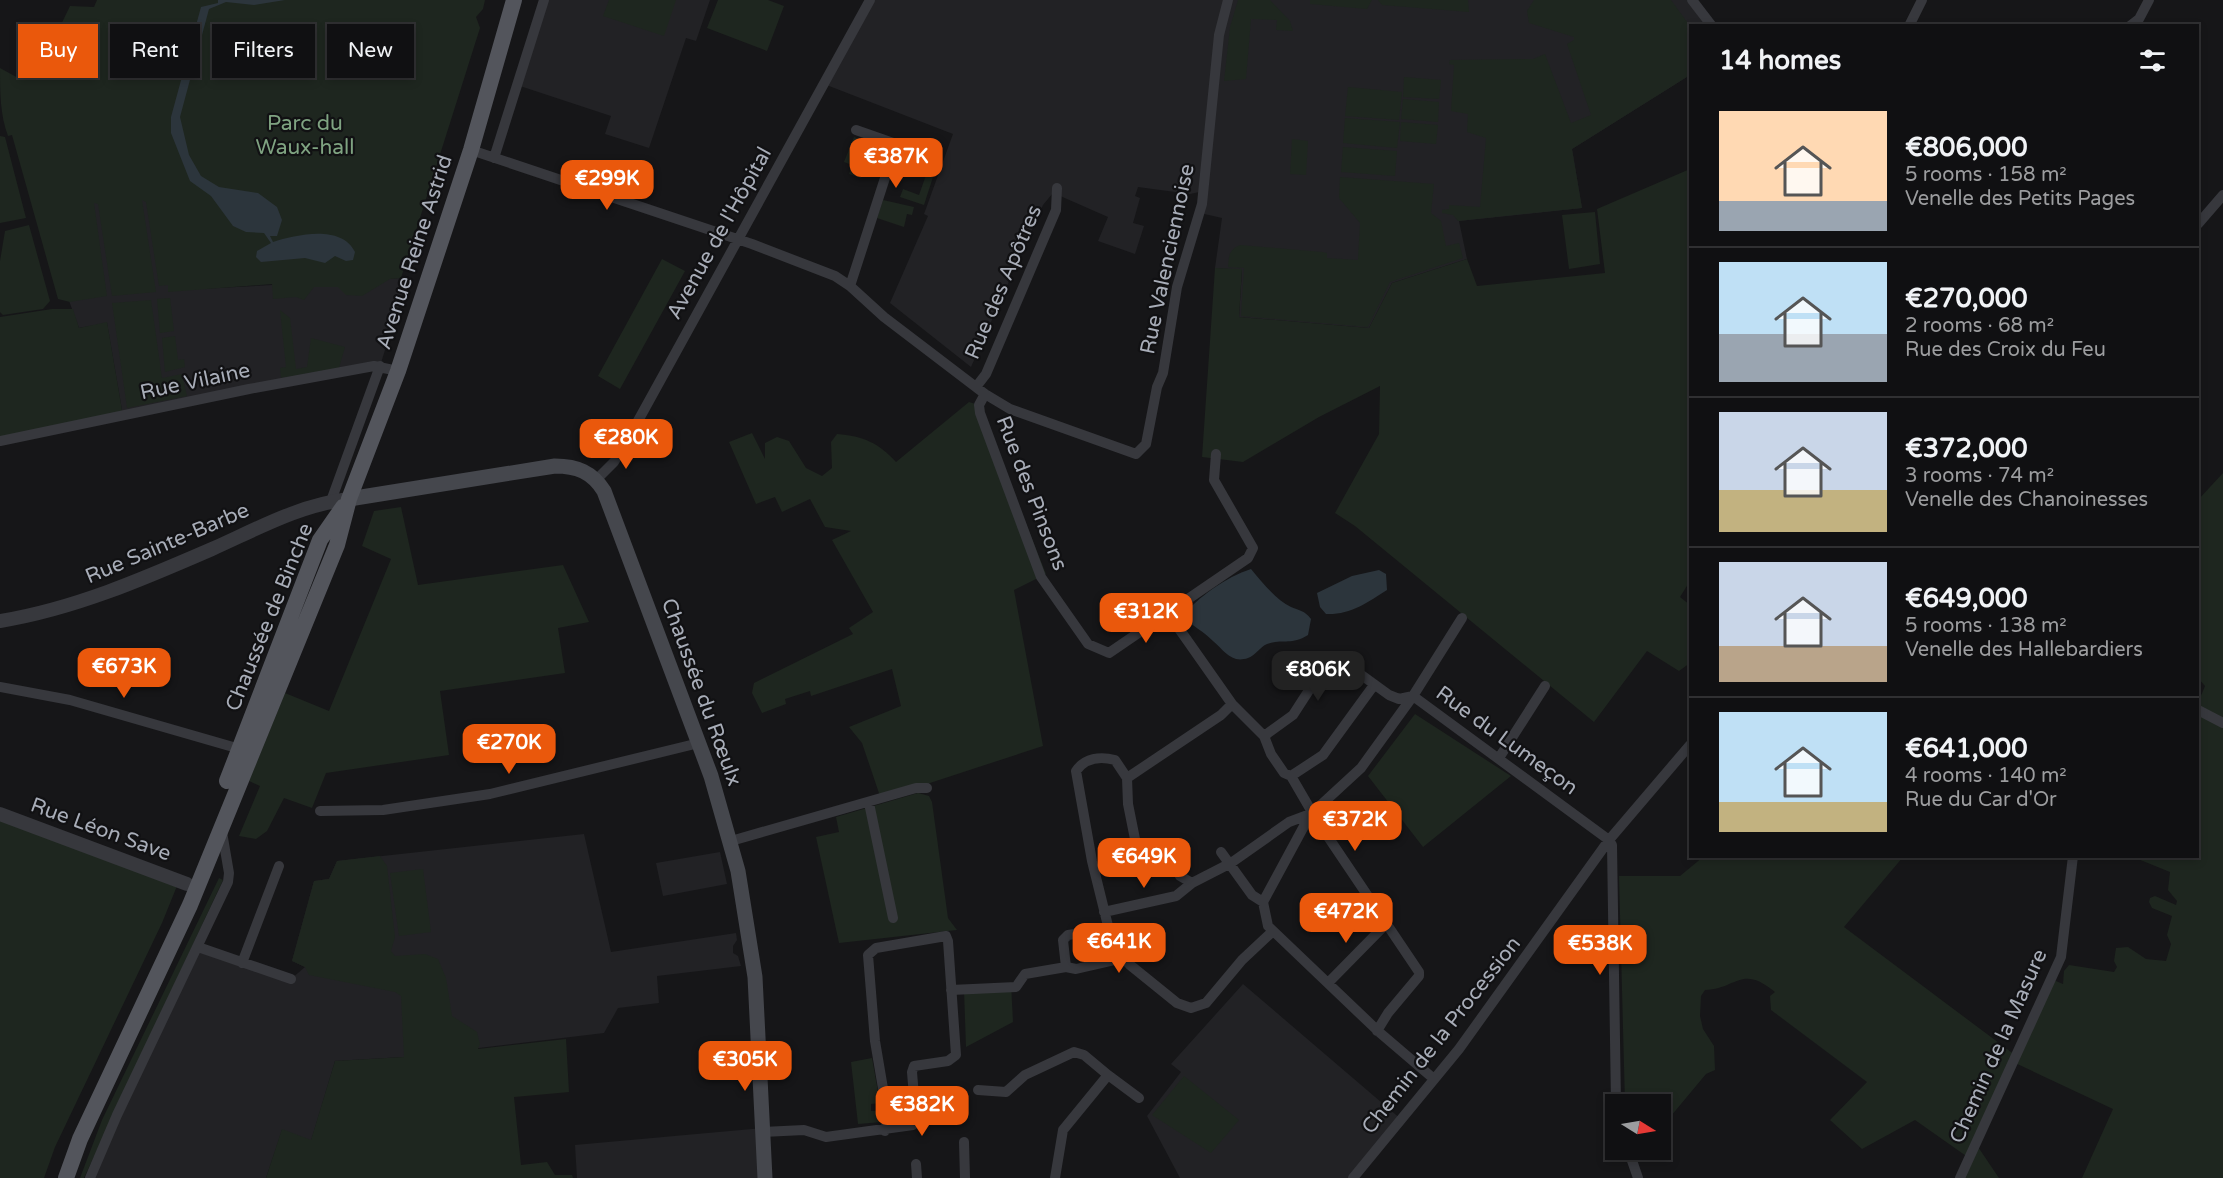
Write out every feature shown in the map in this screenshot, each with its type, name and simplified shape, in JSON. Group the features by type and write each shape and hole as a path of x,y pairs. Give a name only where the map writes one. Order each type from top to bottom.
{"main road":[{"name":"Avenue Reine Astrid","path":"349,499 398,371 471,150 513,8 520,12 525,0"},
{"path":"349,499 549,466 572,467 596,480"},
{"name":"Chaussée du Rœulx","path":"596,480 611,507 699,743 731,841 748,921 755,977 765,1178"},
{"name":"Chaussée de Binche","path":"152,983 187,884 320,540 349,499"},
{"name":"Chaussée de Binche","path":"66,1178 80,1139 175,938 221,828 338,545 349,499"}],"street":[{"path":"494,158 544,0"},
{"name":"Avenue de l'Hôpital","path":"596,480 614,462 628,439 870,0"},
{"name":"Rue Valenciennoise","path":"980,391 1027,416 1131,453 1141,452 1146,444 1157,387 1163,373 1180,275 1202,204 1219,35 1228,0"},
{"path":"1692,0 1710,24"},
{"path":"1910,24 1922,0"},
{"path":"2133,24 2139,19 2149,0"},
{"path":"850,286 896,144 856,130"},
{"path":"471,150 808,264 850,286 884,318 980,391"},
{"name":"Rue des Apôtres","path":"980,391 1056,210 1057,188"},
{"path":"2199,223 2223,195"},
{"name":"Rue Vilaine","path":"0,441 249,389 380,366 398,371"},
{"name":"Avenue Reine Astrid","path":"331,501 380,366"},
{"name":"Rue des Pinsons","path":"980,391 980,413 1041,577 1088,644 1109,653 1168,613"},
{"path":"1216,454 1214,480 1253,548 1248,558 1168,613 1232,704 1264,736 1271,754 1284,773 1291,776 1386,924 1413,961 1419,976 1388,1013 1377,1031"},
{"name":"Rue Sainte-Barbe","path":"0,621 66,608 189,559 308,506 349,499"},
{"path":"1264,736 1293,715 1324,667 1333,662 1345,663 1374,685 1399,699 1413,696 1462,618"},
{"path":"1291,776 1323,754 1374,685"},
{"path":"1499,758 1545,686"},
{"path":"0,687 70,700 240,749"},
{"name":"Rue du Lumeçon","path":"1263,902 1313,813 1361,768 1413,696 1609,840"},
{"path":"1127,778 1221,715 1232,704"},
{"path":"2199,711 2223,723"},
{"path":"320,811 383,810 490,794 699,743"},
{"name":"Chemin de la Procession","path":"1353,1178 1502,991 1609,840 1689,746"},
{"path":"1192,883 1180,876 1171,860 1137,849 1128,804 1127,778 1115,760 1100,758 1081,763 1076,771 1104,912 1111,938 1124,958 1177,1003 1198,1007 1206,1003 1242,960 1273,931"},
{"path":"731,841 916,788 927,788"},
{"path":"869,802 893,918"},
{"path":"1104,912 1176,896 1192,883 1231,863 1289,822 1313,813"},
{"name":"Rue Léon Save","path":"0,814 187,884"},
{"path":"90,1178 117,1115 228,882 228,865 221,828"},
{"path":"1609,840 1614,867 1616,1094"},
{"path":"1221,852 1252,895 1263,902 1268,926 1377,1031 1434,1079"},
{"name":"Chemin de la Masure","path":"1960,1178 2061,957 2073,858"},
{"path":"242,963 279,866"},
{"name":"Chaussée de Binche","path":"175,938 188,893 187,884"},
{"path":"1328,983 1386,924"},
{"path":"1066,967 1063,939 1068,935 1109,929"},
{"path":"763,1132 804,1130 826,1137 885,1131 914,1125 916,1121 913,1069 919,1064 948,1061 956,1055 946,936 871,951 868,961 879,1072 887,1108 888,1123 885,1131"},
{"path":"198,947 291,979"},
{"path":"951,990 1016,987 1025,974 1066,967 1076,969 1124,958"},
{"path":"978,1090 1006,1092 1025,1075 1074,1052 1084,1055 1139,1098"},
{"path":"1055,1178 1063,1130 1108,1075"},
{"path":"887,1108 915,1106"},
{"path":"964,1143 965,1178"},
{"path":"1632,1160 1638,1178"},
{"path":"916,1164 917,1178"}],"shaded area":[{"path":"218,0 285,0 254,5 226,2 209,9 200,43 200,24 196,24 201,7 218,3"},
{"path":"544,0 710,0 696,41 686,38 649,148 605,134 611,116 517,85"},
{"path":"870,0 1692,0 1711,24 1689,24 1689,76 1572,149 1582,208 1459,221 1467,259 1392,283 1369,328 1239,317 1242,270 1215,268 1222,218 1200,213 1204,191 1190,194 1138,187 1135,196 1140,198 1133,223 1144,226 1135,254 1098,241 1108,217 1058,195 1057,188 1043,205 971,367 890,303 928,216 924,214 953,134 824,84"},
{"path":"182,78 190,78 180,117 189,155 201,176 219,187 258,193 277,207 282,220 277,236 270,236 273,242 305,235 329,235 348,243 355,252 353,260 346,261 335,256 325,263 305,258 261,262 256,257 257,251 271,243 264,233 246,232 233,226 211,196 190,181 171,133 171,117"},
{"path":"150,164 199,289 401,278 407,280 380,366 123,416 107,323 79,328 68,298 53,181"},
{"path":"1251,569 1280,600 1304,612 1311,619 1308,635 1292,641 1267,644 1251,657 1237,659 1228,655 1182,617 1213,588"},
{"path":"1379,570 1386,574 1387,590 1351,610 1326,614 1320,607 1317,593 1352,576"},
{"path":"584,834 611,952 736,933 737,940 733,946 733,953 738,956 741,966 657,976 659,1003 618,1008 604,1033 404,1057 335,1061 311,1141 282,1130 266,1178 90,1178 198,947 291,979 305,967 292,961 314,881 329,879 337,861"},
{"path":"720,852 727,884 663,896 656,863"},
{"path":"1243,984 1402,1120 1353,1178 1180,1178 1147,1116 1181,1072 1171,1064"},
{"path":"763,1128 765,1178 577,1178 575,1145"}],"green space":[{"name":"Parc du Waux-hall","path":"97,0 485,0 483,9 476,17 480,28 401,278 390,279 362,296 346,295 338,287 314,287 304,300 296,297 273,299 272,284 168,292 168,285 159,286 146,202 142,200 156,292 112,296 98,204 94,203 107,296 70,302 58,299 12,135 8,136 5,128 1,103 0,68 20,79 98,78 98,24 61,24 70,6 94,7"},
{"path":"609,0 676,0 664,36 603,16"},
{"path":"718,0 768,0 784,6 767,51 707,28"},
{"path":"1238,0 1270,0 1290,21 1293,31 1276,30 1277,20 1251,19 1246,79 1224,81 1230,27"},
{"path":"1310,0 1372,0 1367,9 1310,4"},
{"path":"1378,0 1468,0 1469,12 1382,5"},
{"path":"1534,0 1671,0 1689,25 1689,76 1572,149 1582,208 1458,221 1453,215 1442,213 1442,210 1449,209 1449,205 1480,207 1486,138 1467,132 1468,114 1451,111 1454,65 1449,64 1450,60 1533,59 1545,54 1571,123 1591,115 1567,44 1574,40 1574,37 1529,23 1527,11"},
{"path":"1404,77 1441,80 1439,99 1403,97"},
{"path":"1348,87 1402,92 1399,120 1345,116"},
{"path":"1403,99 1439,102 1438,122 1401,119"},
{"path":"1345,118 1400,122 1397,148 1343,143"},
{"path":"1401,122 1438,125 1436,144 1400,141"},
{"path":"0,136 5,137 26,218 0,223"},
{"path":"854,137 874,145 861,178 849,174 852,165 844,162"},
{"path":"1292,139 1308,141 1306,175 1290,174"},
{"path":"1343,147 1397,151 1395,176 1341,172"},
{"path":"1689,169 1689,583 1680,597 1689,604 1689,664 1679,671 1647,651 1594,722 1355,526 1335,513 1379,434 1380,386 1319,417 1243,462 1202,457 1215,268 1242,269 1239,317 1369,328 1392,283 1467,259 1477,286 1605,273 1597,209"},
{"path":"926,175 933,177 924,205 900,197 903,189 919,195"},
{"path":"1340,177 1434,184 1431,213 1441,221 1446,246 1459,243 1463,258 1390,282 1368,327 1241,316 1244,268 1228,267 1230,253 1240,245 1322,252 1327,253 1327,258 1358,260 1360,223 1339,198"},
{"path":"883,200 914,207 912,215 907,214 904,227 877,218"},
{"path":"1595,212 1600,264 1569,269 1562,215"},
{"path":"29,225 50,301 43,309 3,315 0,312 0,261 5,231"},
{"path":"662,259 685,271 620,389 598,376"},
{"path":"170,298 174,331 160,333 157,299"},
{"path":"151,300 162,378 182,374 187,396 127,408 112,303"},
{"path":"52,309 73,309 79,328 107,322 123,416 0,441 0,317"},
{"path":"280,310 290,318 296,369 307,367 311,338 345,347 339,368 281,378 280,368 286,367"},
{"path":"175,336 178,360 184,359 185,367 165,372 162,338"},
{"path":"969,402 979,405 1046,574 1014,590 1043,746 881,799 862,743 849,727 901,706 892,669 811,696 810,691 785,699 786,704 762,713 752,693 754,683 853,634 849,628 873,612 832,540 851,531 825,527 810,499 782,512 775,497 756,504 729,442 752,433 765,459 765,443 777,437 789,441 806,468 822,476 832,468 831,442 837,434 855,437 877,445 896,462"},
{"path":"2223,473 2223,1178 2082,1178 2113,1109 2013,1062 1976,1144 1999,1178 1960,1178 1969,1158 1915,1120 1862,1149 1830,1120 1867,1082 1771,1010 1770,996 1775,992 1754,980 1739,980 1716,989 1705,990 1701,996 1700,1016 1703,1029 1714,1046 1715,1070 1706,1074 1671,1116 1671,1094 1625,1094 1619,876 1680,876 1702,858 1902,858 1844,927 2015,1055 2051,979 2063,984 2064,971 2069,965 2114,972 2117,967 2114,961 2116,948 2128,947 2146,959 2166,961 2171,944 2167,935 2172,916 2152,908 2149,902 2150,898 2155,896 2176,905 2177,901 2168,890 2170,872 2135,858 2199,858 2199,701 2205,686 2199,679 2199,499"},
{"path":"401,507 418,585 563,565 589,622 558,628 565,673 440,691 449,755 326,773 312,808 284,798 267,831 256,839 239,836 260,786 249,781 285,693 329,711 391,559 362,546 374,511"},
{"path":"1415,714 1511,776 1423,847 1368,776"},
{"path":"918,793 929,796 932,802 948,918 957,930 839,943 816,837 839,832 836,817"},
{"path":"0,814 179,881 162,923 55,1147 44,1178 0,1178"},
{"path":"380,856 387,866 395,937 391,951 395,956 425,954 438,959 446,978 452,1016 477,1032 480,1044 478,1049 566,1039 569,1092 514,1097 521,1165 547,1162 555,1175 572,1175 573,1178 266,1178 282,1129 311,1140 335,1061 404,1057 401,996 395,992 309,975 305,967 292,961 314,881 329,879 337,861"},
{"path":"423,869 431,932 399,936 390,873"},
{"path":"219,878 223,880 84,1178 80,1178 102,1120"},
{"path":"1011,983 1013,1022 966,1047 964,990"},
{"path":"872,1058 880,1103 871,1104 871,1111 881,1111 882,1122 858,1124 851,1062"},
{"path":"1184,1076 1239,1120 1211,1153 1152,1115"}]}
